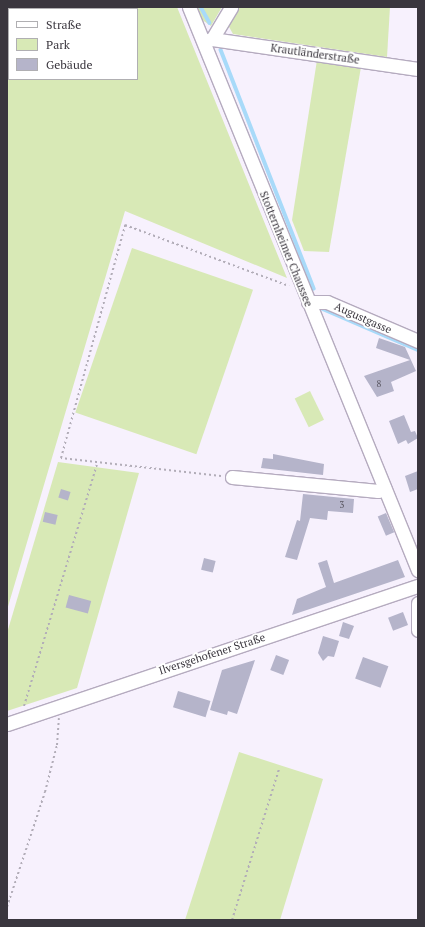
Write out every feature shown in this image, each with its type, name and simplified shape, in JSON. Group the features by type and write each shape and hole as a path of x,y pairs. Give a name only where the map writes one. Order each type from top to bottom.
{"street":[{"path":"208,40 231,7"},
{"name":"Stotternheimer Chaussee","path":"189,8 208,40 301,287 418,570"},
{"name":"Krautländerstraße","path":"208,40 418,69"},
{"name":"Augustgasse","path":"308,302 327,302 418,341"},
{"path":"232,477 378,491 384,488"},
{"name":"Ilversgehofener Straße","path":"7,724 418,586"},
{"path":"418,603 418,630"}],"path":[{"path":"232,477 61,458 125,225 287,286 301,287"},
{"path":"24,705 98,463"},
{"path":"7,907 57,745 60,721 56,707"},
{"path":"232,920 279,769"}],"green space":[{"path":"7,7 177,7 287,278 125,211 7,610"},
{"path":"196,7 222,7 211,26 201,19"},
{"path":"238,7 390,7 387,57 233,34 228,25"},
{"path":"317,60 361,67 329,252 304,251 292,220"},
{"path":"132,248 253,290 196,454 75,413"},
{"path":"310,391 324,420 309,427 295,398"},
{"path":"58,462 139,473 77,688 7,711 7,633"},
{"path":"239,752 323,779 280,920 185,920"}],"building":[{"path":"379,338 405,347 416,371 391,382 394,391 377,397 364,376 410,360 376,348"},
{"path":"404,415 411,432 415,431 418,438 408,444 406,440 398,444 389,421"},
{"path":"273,454 324,464 323,475 261,468 263,458 273,459"},
{"path":"418,471 418,489 410,492 405,476"},
{"path":"61,489 71,492 68,501 58,498"},
{"path":"303,494 354,499 353,513 328,511 327,520 310,518 297,560 285,557 297,520 300,521"},
{"path":"45,512 58,515 55,525 43,522"},
{"path":"386,513 394,532 386,536 378,517"},
{"path":"204,558 216,561 213,573 201,570"},
{"path":"327,560 334,583 398,560 405,577 292,615 297,599 326,587 318,563"},
{"path":"69,595 91,601 88,614 66,608"},
{"path":"403,612 408,625 393,631 388,618"},
{"path":"343,622 354,626 349,639 339,636"},
{"path":"323,636 339,641 334,657 328,656 323,661 318,653"},
{"path":"276,655 289,660 283,675 270,670"},
{"path":"363,657 388,666 381,688 355,679"},
{"path":"255,660 237,714 228,711 227,715 210,710 222,670"},
{"path":"178,691 211,701 206,717 173,707"}],"waterway":[{"path":"201,7 210,23"},
{"path":"221,50 314,289"},
{"path":"323,309 418,350"}]}
